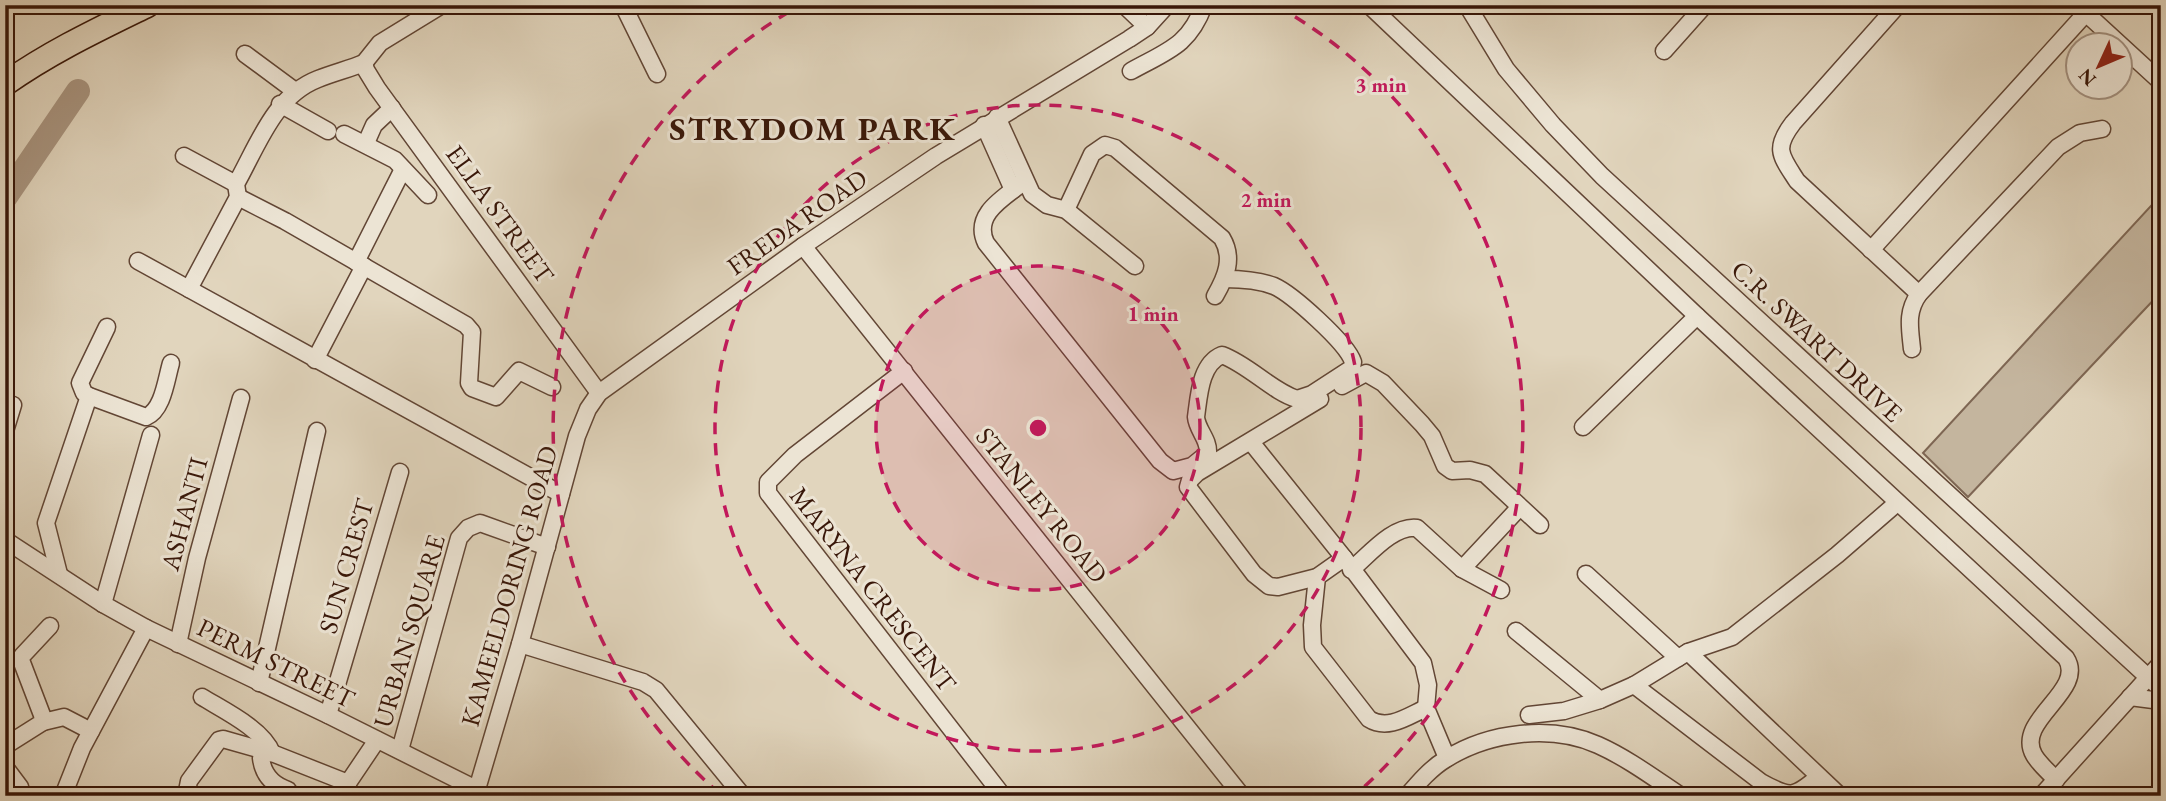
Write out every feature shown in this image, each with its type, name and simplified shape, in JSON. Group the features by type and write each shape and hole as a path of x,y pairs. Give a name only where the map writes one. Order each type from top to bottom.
{"highway":[{"path":"5,84 62,48 148,5"}],"street":[{"path":"189,289 280,104 317,79 365,63 380,43 442,5"},
{"path":"623,5 657,74"},
{"path":"1124,5 1147,27"},
{"name":"FREDA ROAD","path":"599,393 803,246 991,121 1147,27 1167,5"},
{"path":"1131,71 1179,45 1188,37 1204,5"},
{"path":"1369,5 2070,664 2067,684 2046,709 2033,734 2033,754 2056,780"},
{"name":"C.R. SWART DRIVE","path":"1467,5 1506,69 1553,125 1602,176 2161,689"},
{"path":"1664,51 1706,5"},
{"path":"1898,5 1782,137 1781,150 1785,163 1797,181 1919,295"},
{"path":"1871,250 2082,9 2155,77 2161,59"},
{"path":"245,54 295,92"},
{"name":"ELLA STREET","path":"365,63 366,70 392,108 599,393"},
{"path":"280,104 328,131"},
{"path":"366,143 374,125 392,108"},
{"path":"991,121 1019,186 1048,205 1066,210 1135,266"},
{"path":"1913,349 1909,315 1912,303 2058,148 2080,133 2102,130"},
{"path":"344,134 395,160 428,195"},
{"path":"1066,210 1092,154 1101,146 1110,145 1222,238 1229,255 1225,279 1216,296"},
{"path":"184,156 237,191 471,328 469,383 472,388 496,397 519,371 552,387"},
{"path":"315,360 403,169"},
{"path":"1019,186 988,212 982,222 981,230 986,243 1160,461 1173,471 1192,466 1208,453 1207,441 1196,417 1205,372 1214,358 1222,355 1237,360 1297,399 1312,394 1352,368 1353,362 1346,348 1292,297 1260,281 1225,279"},
{"name":"STANLEY ROAD","path":"803,246 1242,796"},
{"path":"138,261 561,494"},
{"path":"1583,427 1697,316"},
{"path":"107,327 80,383 84,393 89,396 146,417 155,411 159,404 171,363"},
{"name":"MARYNA CRESCENT","path":"904,371 795,455 768,482 768,494 1003,796"},
{"path":"1501,590 1462,569 1423,532 1407,527 1348,564 1317,577 1278,587 1263,583 1188,487 1190,480 1197,473 1366,373 1383,383 1422,424 1432,436 1446,466 1452,471 1470,470 1485,474 1540,525"},
{"name":"KAMEELDORING ROAD","path":"475,792 520,644 577,436 588,409 599,393"},
{"path":"59,574 46,523 89,396"},
{"name":"ASHANTI","path":"178,644 197,558 241,398"},
{"path":"5,431 13,405"},
{"path":"259,682 317,431"},
{"path":"103,604 151,435"},
{"path":"1251,442 1423,663 1428,685 1426,708 1447,758"},
{"name":"SUN CREST","path":"328,715 400,472"},
{"path":"1529,715 1564,711 1600,700 1634,685 1683,655 1732,637 1838,555 1897,503"},
{"path":"1462,569 1519,508"},
{"name":"URBAN SQUARE","path":"400,750 459,538 463,532 480,523 547,547"},
{"name":"PERM STREET","path":"5,540 103,604 146,628 400,750 475,792"},
{"path":"1586,574 1683,655 1840,796"},
{"path":"1317,577 1312,625 1313,647 1369,719 1386,725 1426,708"},
{"path":"43,722 21,660 50,626"},
{"path":"63,796 91,731 146,628"},
{"path":"1516,631 1600,700"},
{"path":"520,644 643,682 656,690 743,796"},
{"path":"2041,796 2161,663"},
{"path":"1634,685 1761,782 1777,791 1789,795 1798,793 1818,776"},
{"path":"202,697 247,726 269,745 272,753"},
{"path":"2130,697 2161,701"},
{"path":"5,746 43,722 64,717 91,731"},
{"path":"1407,796 1447,758 1490,739 1530,734 1581,739 1611,752 1681,796"},
{"path":"186,796 189,781 219,740 226,738 272,753 345,789 377,740"},
{"path":"272,753 264,754 261,758 262,768 278,787 288,790"},
{"path":"5,767 20,787 22,796"}],"shaded area":[{"path":"2161,195 2161,292 1968,497 1923,453"}],"waterway":[{"path":"5,198 78,91"}],"district":[{"name":"STRYDOM PARK","path":"813,128"}]}
